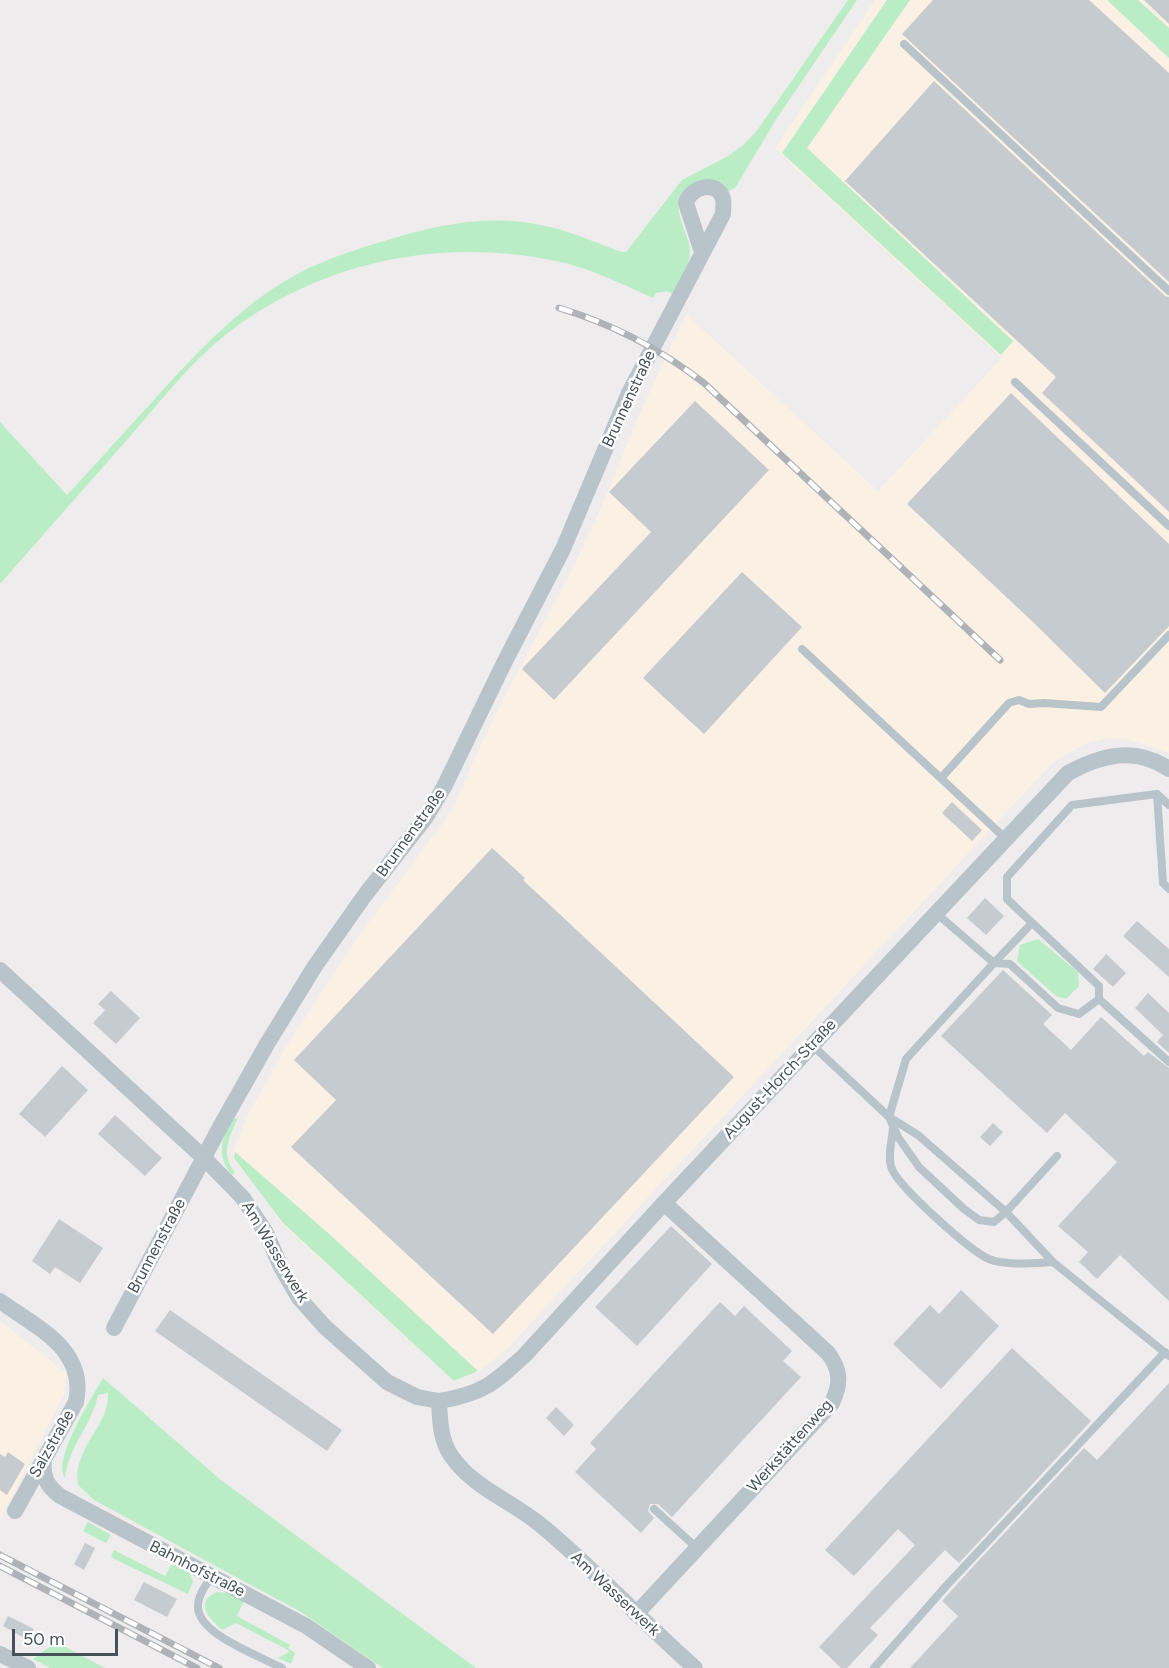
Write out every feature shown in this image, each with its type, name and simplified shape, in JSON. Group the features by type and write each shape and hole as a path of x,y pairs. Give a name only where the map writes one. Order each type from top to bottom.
{"street":[{"name":"Brunnenstraße","path":"114,1328 267,1044 315,966 426,817 444,787 563,549 629,393 702,252"},
{"name":"August-Horch-Straße","path":"440,1401 464,1397 482,1389 499,1379 524,1356 664,1203 1068,773 1095,760 1120,755 1144,758 1169,769"},
{"name":"Am Wasserwerk","path":"0,970 204,1158 243,1198 256,1215 299,1298 325,1327 387,1382 417,1397 440,1401 444,1442 451,1456 468,1477 506,1500 542,1526 695,1668"},
{"name":"Werkstättenweg","path":"636,1614 832,1403 839,1388 835,1362 828,1353 664,1203"},
{"name":"Salzstraße","path":"0,1301 63,1348 78,1376 76,1402 15,1511"},
{"name":"Bahnhofstraße","path":"44,1460 43,1473 47,1483 60,1496 306,1626 368,1668"},
{"path":"0,1654 28,1668"}],"lane":[{"path":"904,44 1169,291"},
{"path":"1015,382 1169,526"},
{"path":"941,778 1009,703 1019,700 1029,704 1101,707 1169,635"},
{"path":"802,649 1005,838"},
{"path":"1169,805 1157,794 1072,805 1007,877 1007,899 1099,986 1099,999 1169,1062"},
{"path":"1157,794 1163,883 1169,889"},
{"path":"936,913 994,963 1010,964 1058,1008 1078,1014 1099,999"},
{"path":"1032,923 906,1059 889,1117 898,1137 919,1167 979,1220 994,1222 1057,1156"},
{"path":"812,1045 889,1117 918,1135 1006,1212 1053,1262 1167,1354 947,1586 873,1668"},
{"path":"893,1126 891,1168 903,1186 976,1252 992,1260 1024,1263 1053,1262"},
{"path":"898,1137 908,1140 918,1135"},
{"path":"654,1509 697,1548"},
{"path":"212,1576 198,1600 199,1616 203,1623 224,1638 282,1668"}],"shaded area":[{"path":"875,0 1169,0 1169,753 1130,740 1108,738 1089,742 1054,761 506,1350 479,1371 454,1381 282,1224 233,1158 234,1149 248,1115 284,1050 357,938 445,820 458,798 508,690 573,568 686,314 878,491 1002,358 775,149"},
{"path":"0,1321 66,1373 64,1395 0,1520"}],"green space":[{"path":"848,0 857,0 777,118 735,188 727,192 707,180 692,185 683,193 679,211 689,244 690,256 674,295 667,291 656,293 653,298 593,272 556,261 513,254 470,252 427,254 385,261 343,272 303,288 265,308 229,332 202,355 0,584 0,422 67,495 205,345 264,295 316,265 365,247 428,229 492,221 513,221 558,229 626,252 682,180 728,156 756,132"},
{"path":"887,0 910,0 807,148 1013,341 1001,355 782,153"},
{"path":"1107,0 1138,0 1169,28 1169,58"},
{"path":"1038,939 1078,972 1079,986 1066,999 1056,996 1017,961 1020,945"},
{"path":"238,1118 227,1152 230,1165 235,1172 232,1175 224,1161 222,1148 225,1134 232,1120"},
{"path":"235,1152 327,1232 478,1371 454,1381 283,1223 234,1158"},
{"path":"103,1378 221,1480 476,1668 383,1668 299,1611 94,1500 78,1485 78,1472 85,1448 103,1416 108,1393 98,1395 91,1416 71,1456 65,1478 62,1469 68,1443"},
{"path":"88,1522 111,1535 106,1543 83,1531"},
{"path":"114,1550 165,1576 172,1564 189,1573 193,1581 188,1594 114,1559 111,1556"},
{"path":"217,1592 228,1593 244,1601 237,1616 290,1645 288,1648 295,1653 291,1664 278,1658 289,1652 288,1650 236,1623 222,1630 217,1626 205,1606 210,1596"},
{"path":"56,1642 105,1668 50,1668 33,1659"}],"building":[{"path":"933,0 1089,0 1169,73 1169,282 902,34"},
{"path":"1144,0 1169,0 1169,24"},
{"path":"934,81 1165,296 1169,297 1169,512 1042,393 1056,377 845,181"},
{"path":"1011,393 1169,544 1169,626 1105,693 907,504"},
{"path":"695,401 769,470 554,700 522,669 651,532 609,492"},
{"path":"742,572 802,627 704,734 643,678"},
{"path":"952,802 982,830 972,841 942,813"},
{"path":"492,848 525,878 523,880 734,1077 493,1334 291,1147 336,1100 294,1060"},
{"path":"985,898 1004,916 986,935 967,918"},
{"path":"1137,921 1169,949 1169,977 1123,936"},
{"path":"1106,954 1126,973 1113,987 1093,969"},
{"path":"1003,970 1052,1015 1043,1024 1071,1050 1101,1017 1144,1056 1148,1052 1169,1068 1169,1301 1120,1255 1097,1279 1079,1262 1088,1252 1058,1226 1117,1162 1065,1113 1047,1133 941,1036"},
{"path":"111,991 140,1018 116,1044 93,1023 105,1010 98,1004"},
{"path":"1148,993 1169,1013 1169,1053 1157,1042 1163,1035 1135,1008"},
{"path":"62,1066 88,1090 45,1137 19,1114"},
{"path":"115,1115 162,1158 145,1176 98,1134"},
{"path":"993,1123 1003,1132 990,1146 980,1137"},
{"path":"59,1219 103,1248 80,1283 55,1267 50,1274 32,1261"},
{"path":"671,1226 712,1264 637,1346 595,1307"},
{"path":"961,1290 999,1326 941,1389 893,1344 930,1305 939,1314"},
{"path":"720,1302 735,1316 744,1306 792,1351 783,1361 801,1377 672,1517 658,1504 650,1504 648,1511 654,1518 641,1533 575,1472 596,1449 590,1443"},
{"path":"170,1310 342,1430 327,1451 155,1331"},
{"path":"1012,1348 1091,1421 959,1563 945,1550 870,1628 878,1635 847,1668 841,1668 819,1647 915,1545 898,1529 854,1576 825,1550"},
{"path":"1169,1383 1169,1668 910,1668 958,1616 942,1601 968,1572 1084,1448 1097,1460"},
{"path":"556,1407 574,1425 564,1436 546,1418"},
{"path":"8,1452 25,1464 7,1495 0,1490 0,1454 5,1457"},
{"path":"85,1543 95,1548 84,1570 74,1564"},
{"path":"144,1582 177,1599 167,1617 134,1600"},
{"path":"8,1616 34,1629 28,1640 3,1626"}],"railway":[{"path":"559,308 579,314 635,339 670,359 704,383 1000,660"},
{"path":"0,1555 219,1668"},
{"path":"0,1566 197,1668"}]}
